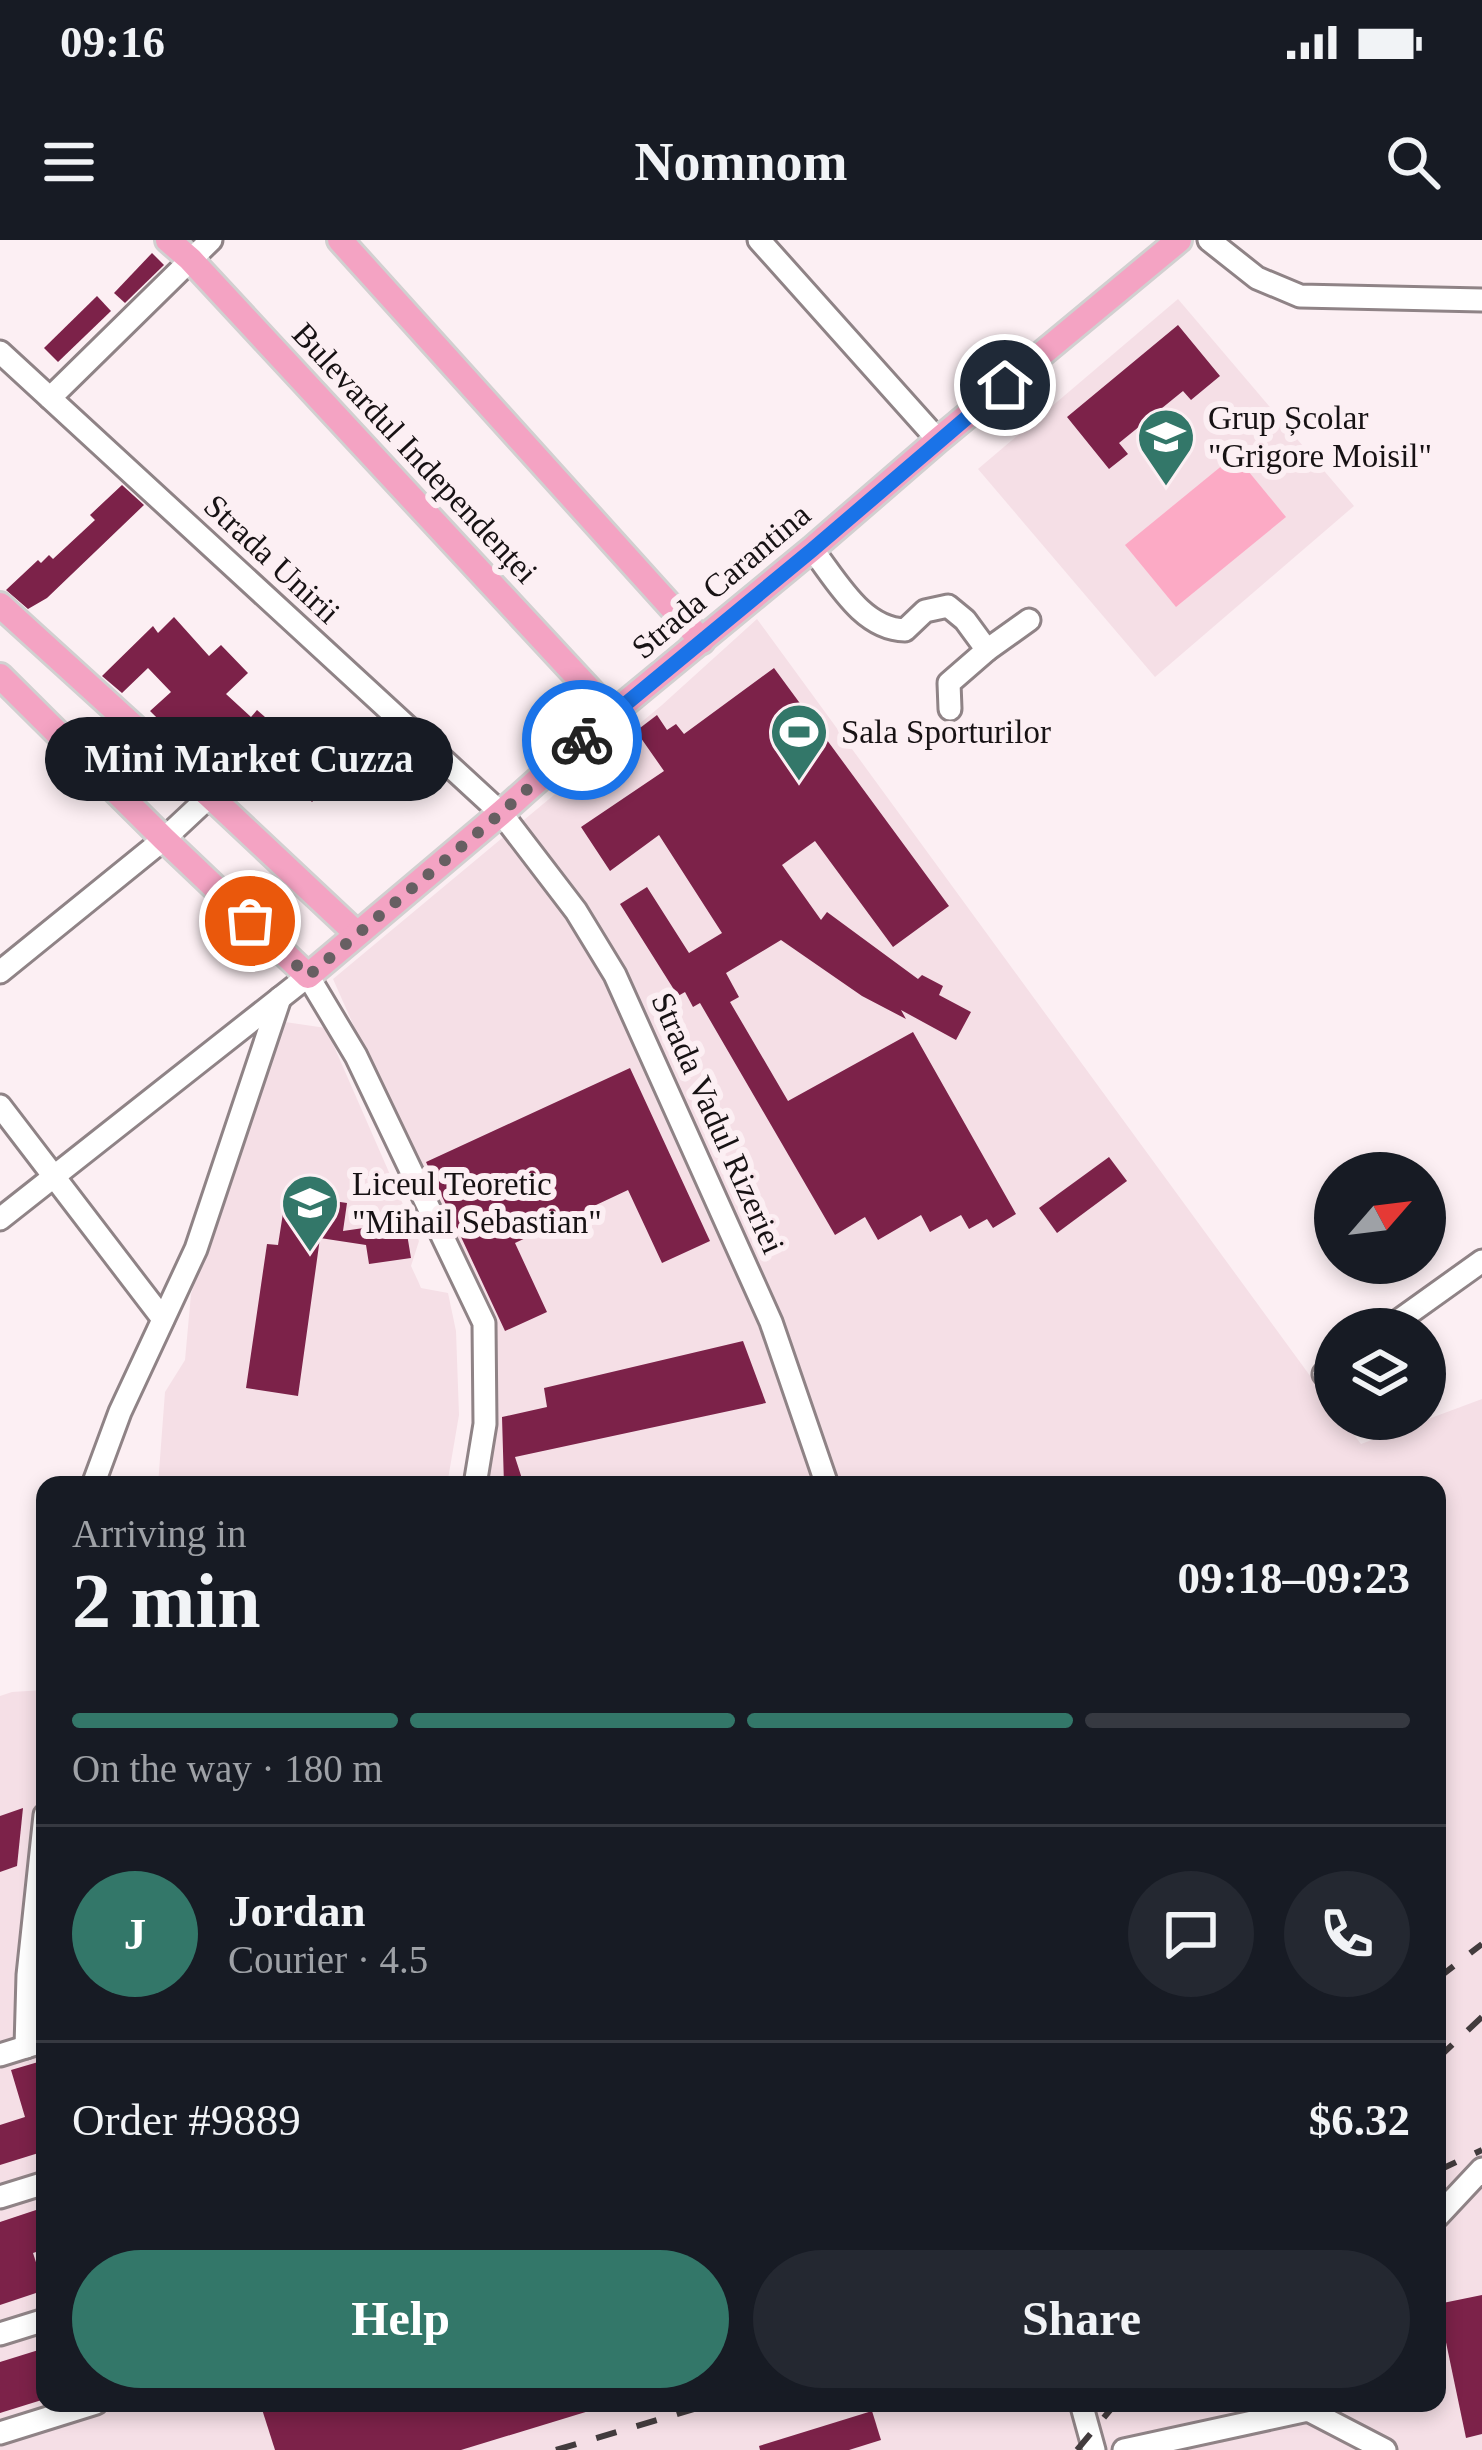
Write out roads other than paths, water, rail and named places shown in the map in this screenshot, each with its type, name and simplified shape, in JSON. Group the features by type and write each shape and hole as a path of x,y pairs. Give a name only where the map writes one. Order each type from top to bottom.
{"main road":[{"name":"Bulevardul Independenței","path":"168,240 612,714"},
{"path":"340,240 702,640"},
{"name":"Strada Carantina","path":"308,976 1172,242"},
{"path":"0,605 357,934"},
{"path":"0,676 308,976"}],"street":[{"path":"50,398 211,240"},
{"path":"759,240 938,440"},
{"path":"1209,240 1258,278 1300,296 1482,300"},
{"name":"Strada Unirii","path":"0,352 501,813"},
{"path":"812,550 867,618 888,630 905,630 926,611 948,606 987,650"},
{"path":"950,709 949,683 1029,620"},
{"path":"0,972 210,796"},
{"name":"Strada Vadul Rizeriei","path":"501,813 576,911 615,975 771,1322 824,1476"},
{"path":"0,1219 308,976 356,1056 484,1323 484,1424 476,1476"},
{"path":"96,1476 120,1412 196,1249 280,998"},
{"path":"0,1106 164,1318"},
{"path":"1416,1308 1482,1261"},
{"path":"0,2056 36,2044 28,1975 36,1900"},
{"path":"1446,2208 1482,2169"},
{"path":"0,2197 36,2186"},
{"path":"0,2334 36,2323"},
{"path":"0,2433 67,2412"},
{"path":"1083,2412 1094,2450"},
{"path":"1124,2450 1289,2412"},
{"path":"1320,2412 1385,2450"}],"railway":[{"path":"1446,1972 1482,1944"},
{"path":"1446,2051 1482,2017"},
{"path":"1446,2167 1482,2150"},
{"path":"556,2450 684,2412"},
{"path":"1077,2450 1109,2412"}],"place":[{"name":"Grup Școlar \"Grigore Moisil\"","path":"1166,488"},
{"name":"Sala Sporturilor","path":"799,783"},
{"name":"Mini Market Cuzza","path":"250,921"},
{"name":"Liceul Teoretic \"Mihail Sebastian\"","path":"310,1254"}]}
